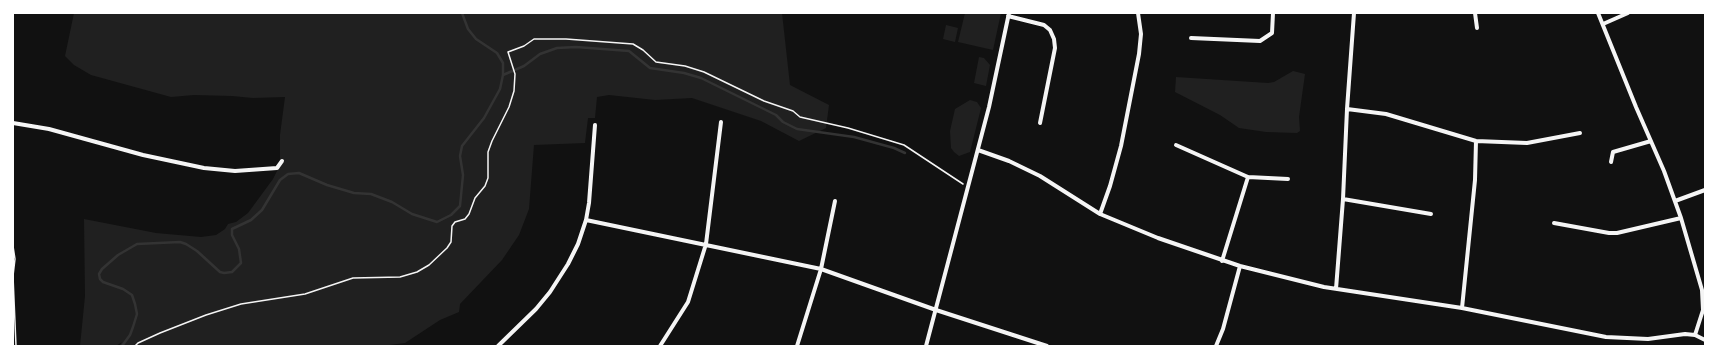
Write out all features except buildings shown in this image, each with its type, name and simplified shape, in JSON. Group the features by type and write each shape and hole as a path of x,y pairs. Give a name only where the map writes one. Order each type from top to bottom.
{"street":[{"path":"1100,214 1110,186 1121,146 1139,54 1141,34 1138,13"},
{"path":"1191,38 1260,41 1272,33 1274,13"},
{"path":"1336,289 1344,199 1347,109 1354,13"},
{"path":"1475,13 1477,28"},
{"path":"1598,13 1664,171 1681,218 1702,290 1703,310 1695,335"},
{"path":"1603,24 1628,13"},
{"path":"926,346 978,150 1008,15 1044,25 1050,30 1054,39 1055,48 1040,123"},
{"path":"1347,109 1386,114 1476,141 1527,143 1580,133"},
{"path":"660,346 688,302 706,244 721,122"},
{"path":"13,123 49,129 156,158 204,168 235,171 277,168 282,161"},
{"path":"498,346 536,308 560,277 578,244 586,220 595,125"},
{"path":"1462,308 1475,180 1476,141"},
{"path":"1611,162 1613,152 1651,141"},
{"path":"1176,145 1248,177 1288,179"},
{"path":"978,150 1009,161 1040,176 1100,214 1158,238 1240,266 1336,289 1462,308 1606,337 1648,338 1685,334 1695,335 1705,340"},
{"path":"1222,260 1248,177"},
{"path":"1675,201 1705,190"},
{"path":"1344,199 1431,214"},
{"path":"797,346 821,270 835,201"},
{"path":"1554,223 1609,233 1617,233 1681,218"},
{"path":"586,220 646,231 821,270 1046,346"},
{"path":"1216,346 1223,329 1240,266"}],"path":[{"path":"134,346 196,319 241,304 305,294 353,278 400,277 417,272 429,265 447,248 451,242 452,226 455,222 465,218 469,214 475,198 485,186 488,178 488,152 509,107 514,91 515,74 508,52 524,46 534,39 566,39 633,44 643,50 656,62 692,68 704,72 764,101 792,111 800,117 848,128 904,145 968,187"},
{"path":"13,246 15,259 16,346"}],"shaded area":[{"path":"74,13 782,13 790,85 829,105 826,128 799,141 761,121 692,98 655,100 609,95 597,97 595,118 588,118 585,143 534,145 529,209 519,235 502,260 460,304 459,312 440,320 405,343 381,346 119,346 122,342 116,346 80,346 85,296 84,219 156,233 201,237 216,235 225,229 228,224 236,222 248,213 273,179 280,165 280,135 285,97 253,98 194,95 171,97 91,75 74,65 65,56"},
{"path":"965,13 1001,13 993,50 958,42"},
{"path":"946,25 958,28 955,42 943,39"},
{"path":"979,57 984,58 990,65 986,86 974,83"},
{"path":"1293,71 1305,74 1299,117 1300,131 1297,133 1266,132 1239,128 1220,115 1175,92 1176,77 1268,83 1274,82"},
{"path":"970,100 977,102 981,108 970,152 959,156 951,148 950,131 955,109"}],"waterway":[{"path":"122,346 130,335 133,327 137,314 135,304 132,295 123,289 103,282 100,279 99,274 102,269 118,255 137,244 180,242 197,251 220,272 232,272 241,263 239,249 232,235 232,229 251,220 262,210 280,180 288,174 299,173 327,185 354,193 371,194 392,202 412,214 437,222 451,215 460,206 463,175 460,156 462,146 484,118 500,89 503,75 503,63 497,53 476,39 468,29 462,13"},
{"path":"503,75 524,66 540,54 557,48 576,47 629,51 650,68 684,73 701,78 776,115 783,122 797,129 854,137 894,148 905,153"}]}
